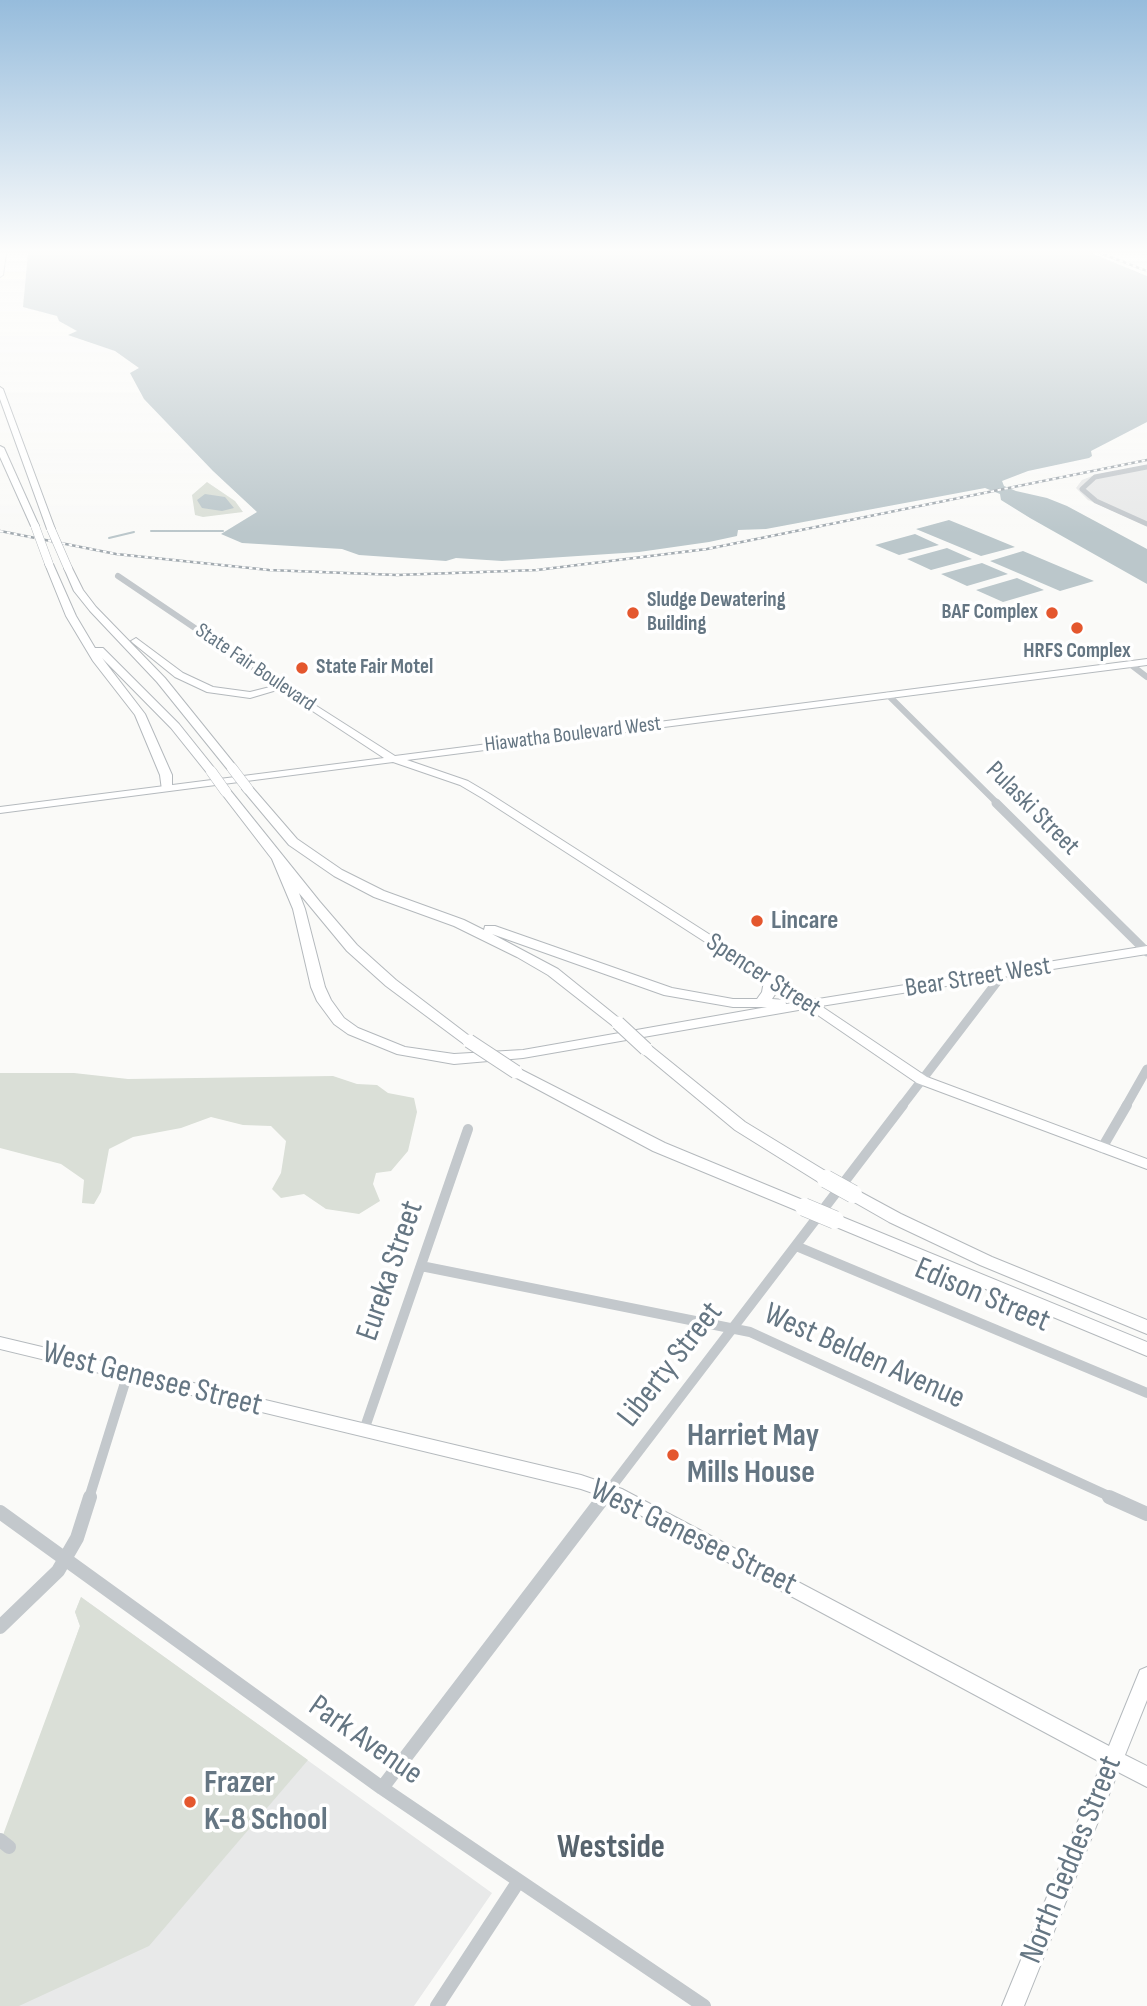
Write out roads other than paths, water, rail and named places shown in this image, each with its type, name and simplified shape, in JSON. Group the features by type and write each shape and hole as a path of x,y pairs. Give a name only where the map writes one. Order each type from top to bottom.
{"highway":[{"path":"0,389 51,529 79,591 161,680 282,831 312,856 379,894 458,923 553,972 740,1126 895,1218 986,1261 1147,1327"},
{"path":"0,448 71,616 97,659 140,714 166,775 166,788"},
{"path":"0,457 8,466"},
{"path":"93,609 163,664 203,687 223,693 250,695 282,687"},
{"path":"82,631 175,726 352,948 401,991 469,1041 516,1072 659,1147 1147,1349"},
{"path":"278,858 299,909 318,987 324,1001 339,1021 353,1031 401,1051 454,1059 523,1054 810,1004"},
{"path":"416,907 477,924 669,992 712,1000 810,1004"},
{"path":"760,1004 768,993 771,981"}],"main road":[{"name":"Hiawatha Boulevard West","path":"0,810 1147,662"},
{"name":"State Fair Boulevard","path":"282,687 393,759"},
{"path":"439,774 441,760 462,749"},
{"name":"Spencer Street","path":"393,759 439,774 486,796 810,1004 922,1080 1147,1164"},
{"name":"Bear Street West","path":"810,1004 1146,951"},
{"name":"West Genesee Street","path":"0,1343 581,1482 609,1491 680,1526 1147,1777"},
{"name":"North Geddes Street","path":"1013,2006 1147,1675"}],"street":[{"path":"1147,467 1095,477 1086,482 1082,489 1096,501 1147,524"},
{"name":"State Fair Boulevard","path":"118,576 282,687"},
{"path":"1130,664 1147,677"},
{"name":"Pulaski Street","path":"888,695 1146,951"},
{"name":"Liberty Street","path":"382,1788 1003,974"},
{"path":"1102,1148 1147,1069"},
{"name":"Eureka Street","path":"364,1430 468,1129"},
{"name":"Edison Street","path":"796,1246 1147,1394"},
{"name":"West Belden Avenue","path":"421,1266 734,1328 774,1342 1147,1514"},
{"path":"0,1627 66,1559 89,1504 128,1373"},
{"name":"Park Avenue","path":"0,1512 382,1788 704,2006"},
{"path":"437,2006 518,1882"}],"waterway":[{"path":"151,531 223,531"},
{"path":"109,538 134,532"}],"railway":[{"path":"0,531 116,554 269,570 397,575 537,570 707,549 1147,460"}],"place":[{"name":"Sludge Dewatering Building","path":"633,613"},
{"name":"BAF Complex","path":"1052,613"},
{"name":"HRFS Complex","path":"1077,628"},
{"name":"State Fair Motel","path":"302,668"},
{"name":"Lincare","path":"757,921"},
{"name":"Harriet May Mills House","path":"673,1455"},
{"name":"Frazer K-8 School","path":"190,1802"}],"district":[{"name":"Westside","path":"611,1849"}]}
